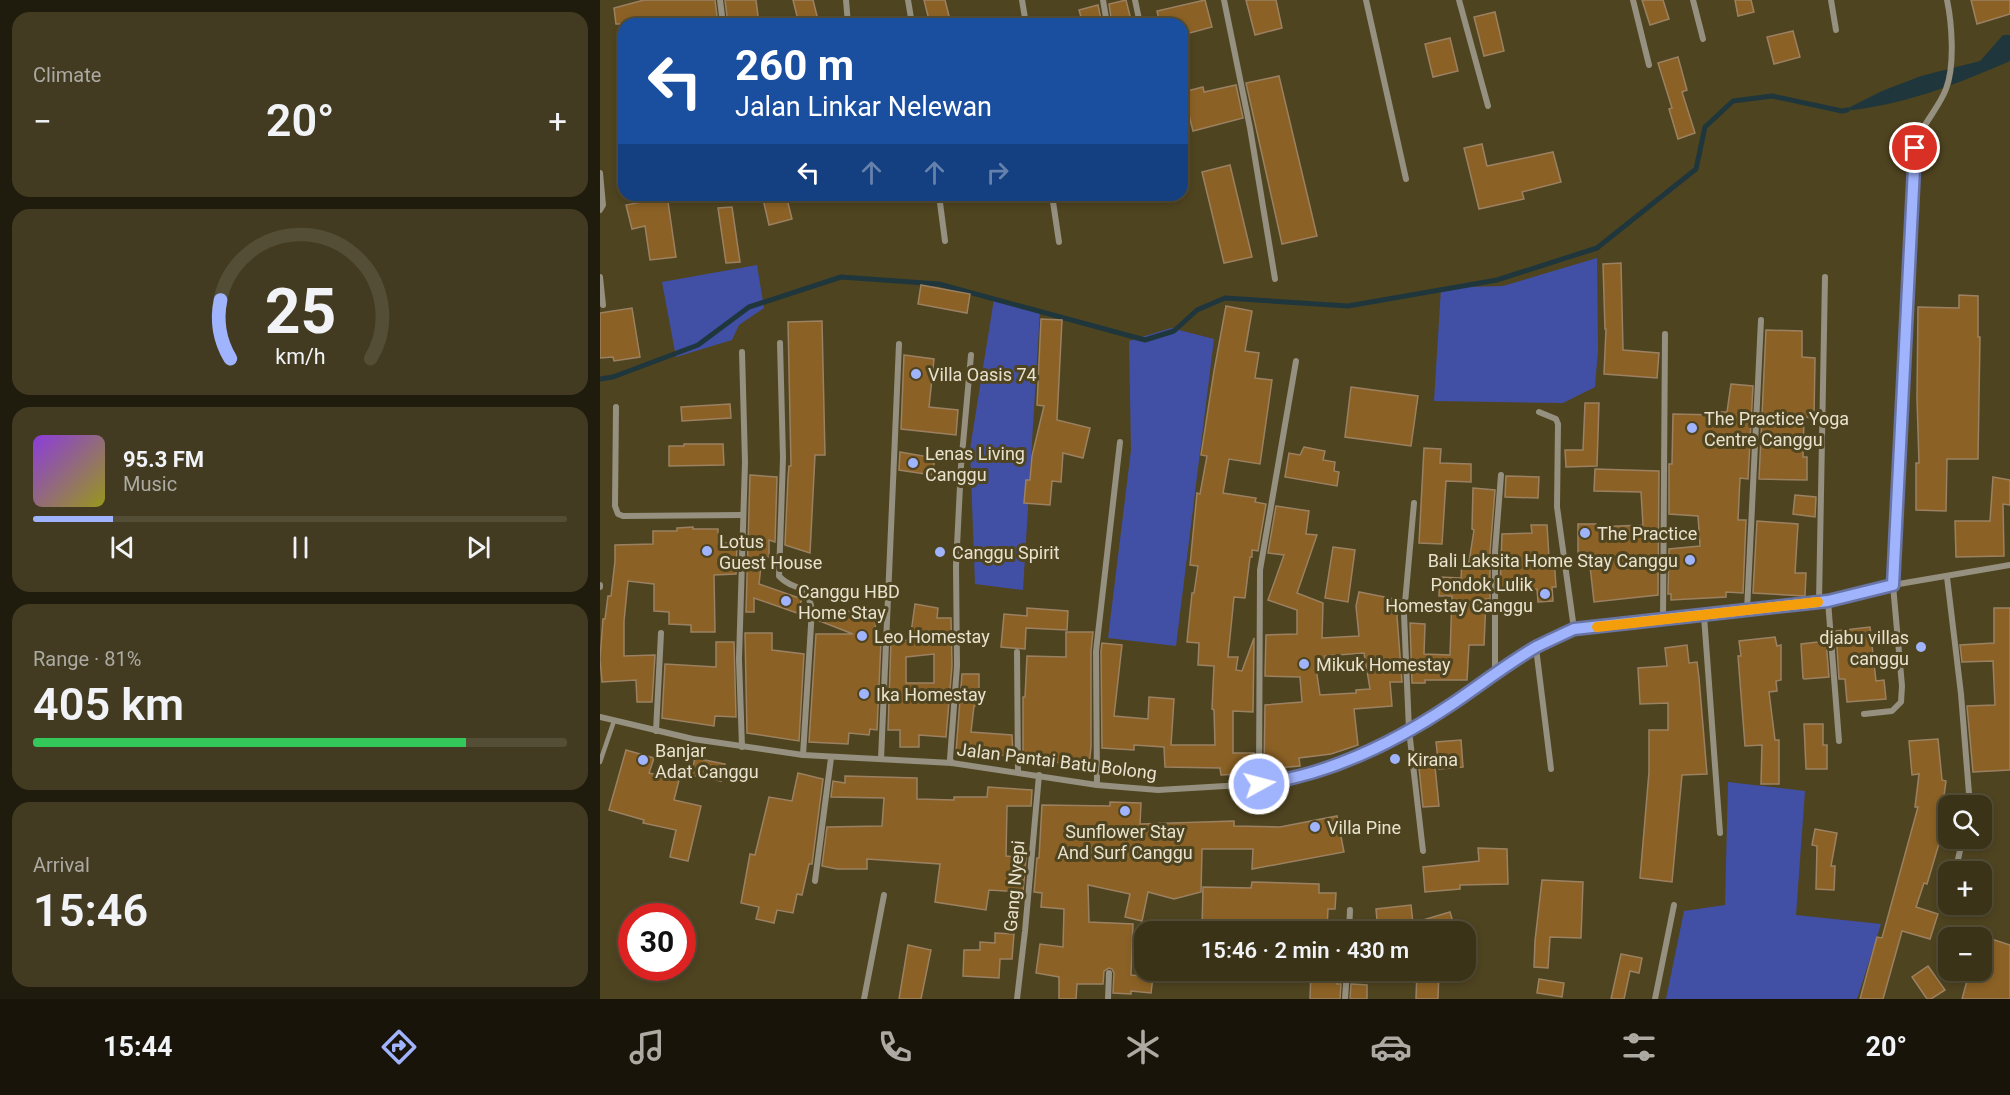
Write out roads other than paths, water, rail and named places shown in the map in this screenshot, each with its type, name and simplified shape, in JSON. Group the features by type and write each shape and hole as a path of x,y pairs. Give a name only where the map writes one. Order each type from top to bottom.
{"street":[{"path":"720,0 722,18"},
{"path":"846,0 848,18"},
{"path":"908,0 911,18"},
{"path":"1022,0 1025,18"},
{"path":"1103,0 1106,18"},
{"path":"1135,0 1139,18"},
{"path":"1224,0 1250,128 1275,279"},
{"path":"1366,0 1406,179"},
{"path":"1459,0 1488,106"},
{"path":"1633,0 1649,64"},
{"path":"1693,0 1702,39"},
{"path":"1831,0 1836,30"},
{"path":"1864,714 1892,711 1901,702 1902,686 1893,585 1915,148 1917,137 1946,89 1951,64 1950,14 1947,0"},
{"path":"600,173 603,205 600,210"},
{"path":"940,201 945,241"},
{"path":"1053,201 1059,242"},
{"path":"1819,602 1825,276"},
{"path":"600,277 603,305"},
{"path":"1747,611 1761,320"},
{"path":"1663,620 1665,334"},
{"path":"780,343 783,458 779,576 801,588 809,597 812,609 803,755"},
{"path":"881,759 899,344"},
{"path":"742,352 745,462 739,648 742,747"},
{"path":"952,763 950,759 957,666 956,566 971,355"},
{"path":"1259,784 1260,570 1296,361"},
{"path":"616,407 615,506 618,514 623,516 742,515"},
{"path":"1539,412 1556,419 1558,424 1557,507 1574,629"},
{"path":"1097,785 1096,651 1120,442"},
{"path":"1495,674 1495,552 1501,475"},
{"path":"1414,503 1404,614 1409,730 1423,851"},
{"name":"Jalan Pantai Batu Bolong","path":"600,717 656,731 742,747 831,758 952,763 1097,785 1158,790 1259,784 1289,780 1318,772 1369,752 1452,704 1536,648 1574,629 1828,601 1893,585 2010,565"},
{"path":"1947,577 1961,694 1969,795"},
{"path":"1828,601 1839,741"},
{"path":"1704,616 1720,833"},
{"path":"656,731 661,633"},
{"path":"1536,648 1551,769"},
{"path":"1017,652 1018,772"},
{"path":"815,881 831,758"},
{"name":"Gang Nyepi","path":"1017,999 1039,776"},
{"path":"864,999 884,895"},
{"path":"1655,999 1674,905"},
{"path":"1350,910 1350,921"},
{"path":"1108,999 1109,973"},
{"path":"1345,999 1346,981"}],"lane":[{"path":"600,762 614,721"}],"waterway":[{"path":"600,379 613,377 698,345 749,307 841,277 939,284 1145,340 1174,331 1197,310 1225,298 1348,306 1497,280 1597,248 1696,169 1705,127 1733,101 1772,96 1842,111 1847,110"}],"place":[{"name":"Villa Oasis 74","path":"916,374"},
{"name":"The Practice Yoga Centre Canggu","path":"1692,428"},
{"name":"Lenas Living Canggu","path":"913,463"},
{"name":"The Practice","path":"1585,533"},
{"name":"Lotus Guest House","path":"707,551"},
{"name":"Canggu Spirit","path":"940,552"},
{"name":"Bali Laksita Home Stay Canggu","path":"1690,560"},
{"name":"Pondok Lulik Homestay Canggu","path":"1545,594"},
{"name":"Canggu HBD Home Stay","path":"786,601"},
{"name":"Leo Homestay","path":"862,636"},
{"name":"djabu villas canggu","path":"1921,647"},
{"name":"Mikuk Homestay","path":"1304,664"},
{"name":"Ika Homestay","path":"864,694"},
{"name":"Kirana","path":"1395,759"},
{"name":"Banjar Adat Canggu","path":"643,760"},
{"name":"Sunflower Stay And Surf Canggu","path":"1125,811"},
{"name":"Villa Pine","path":"1315,827"}]}
